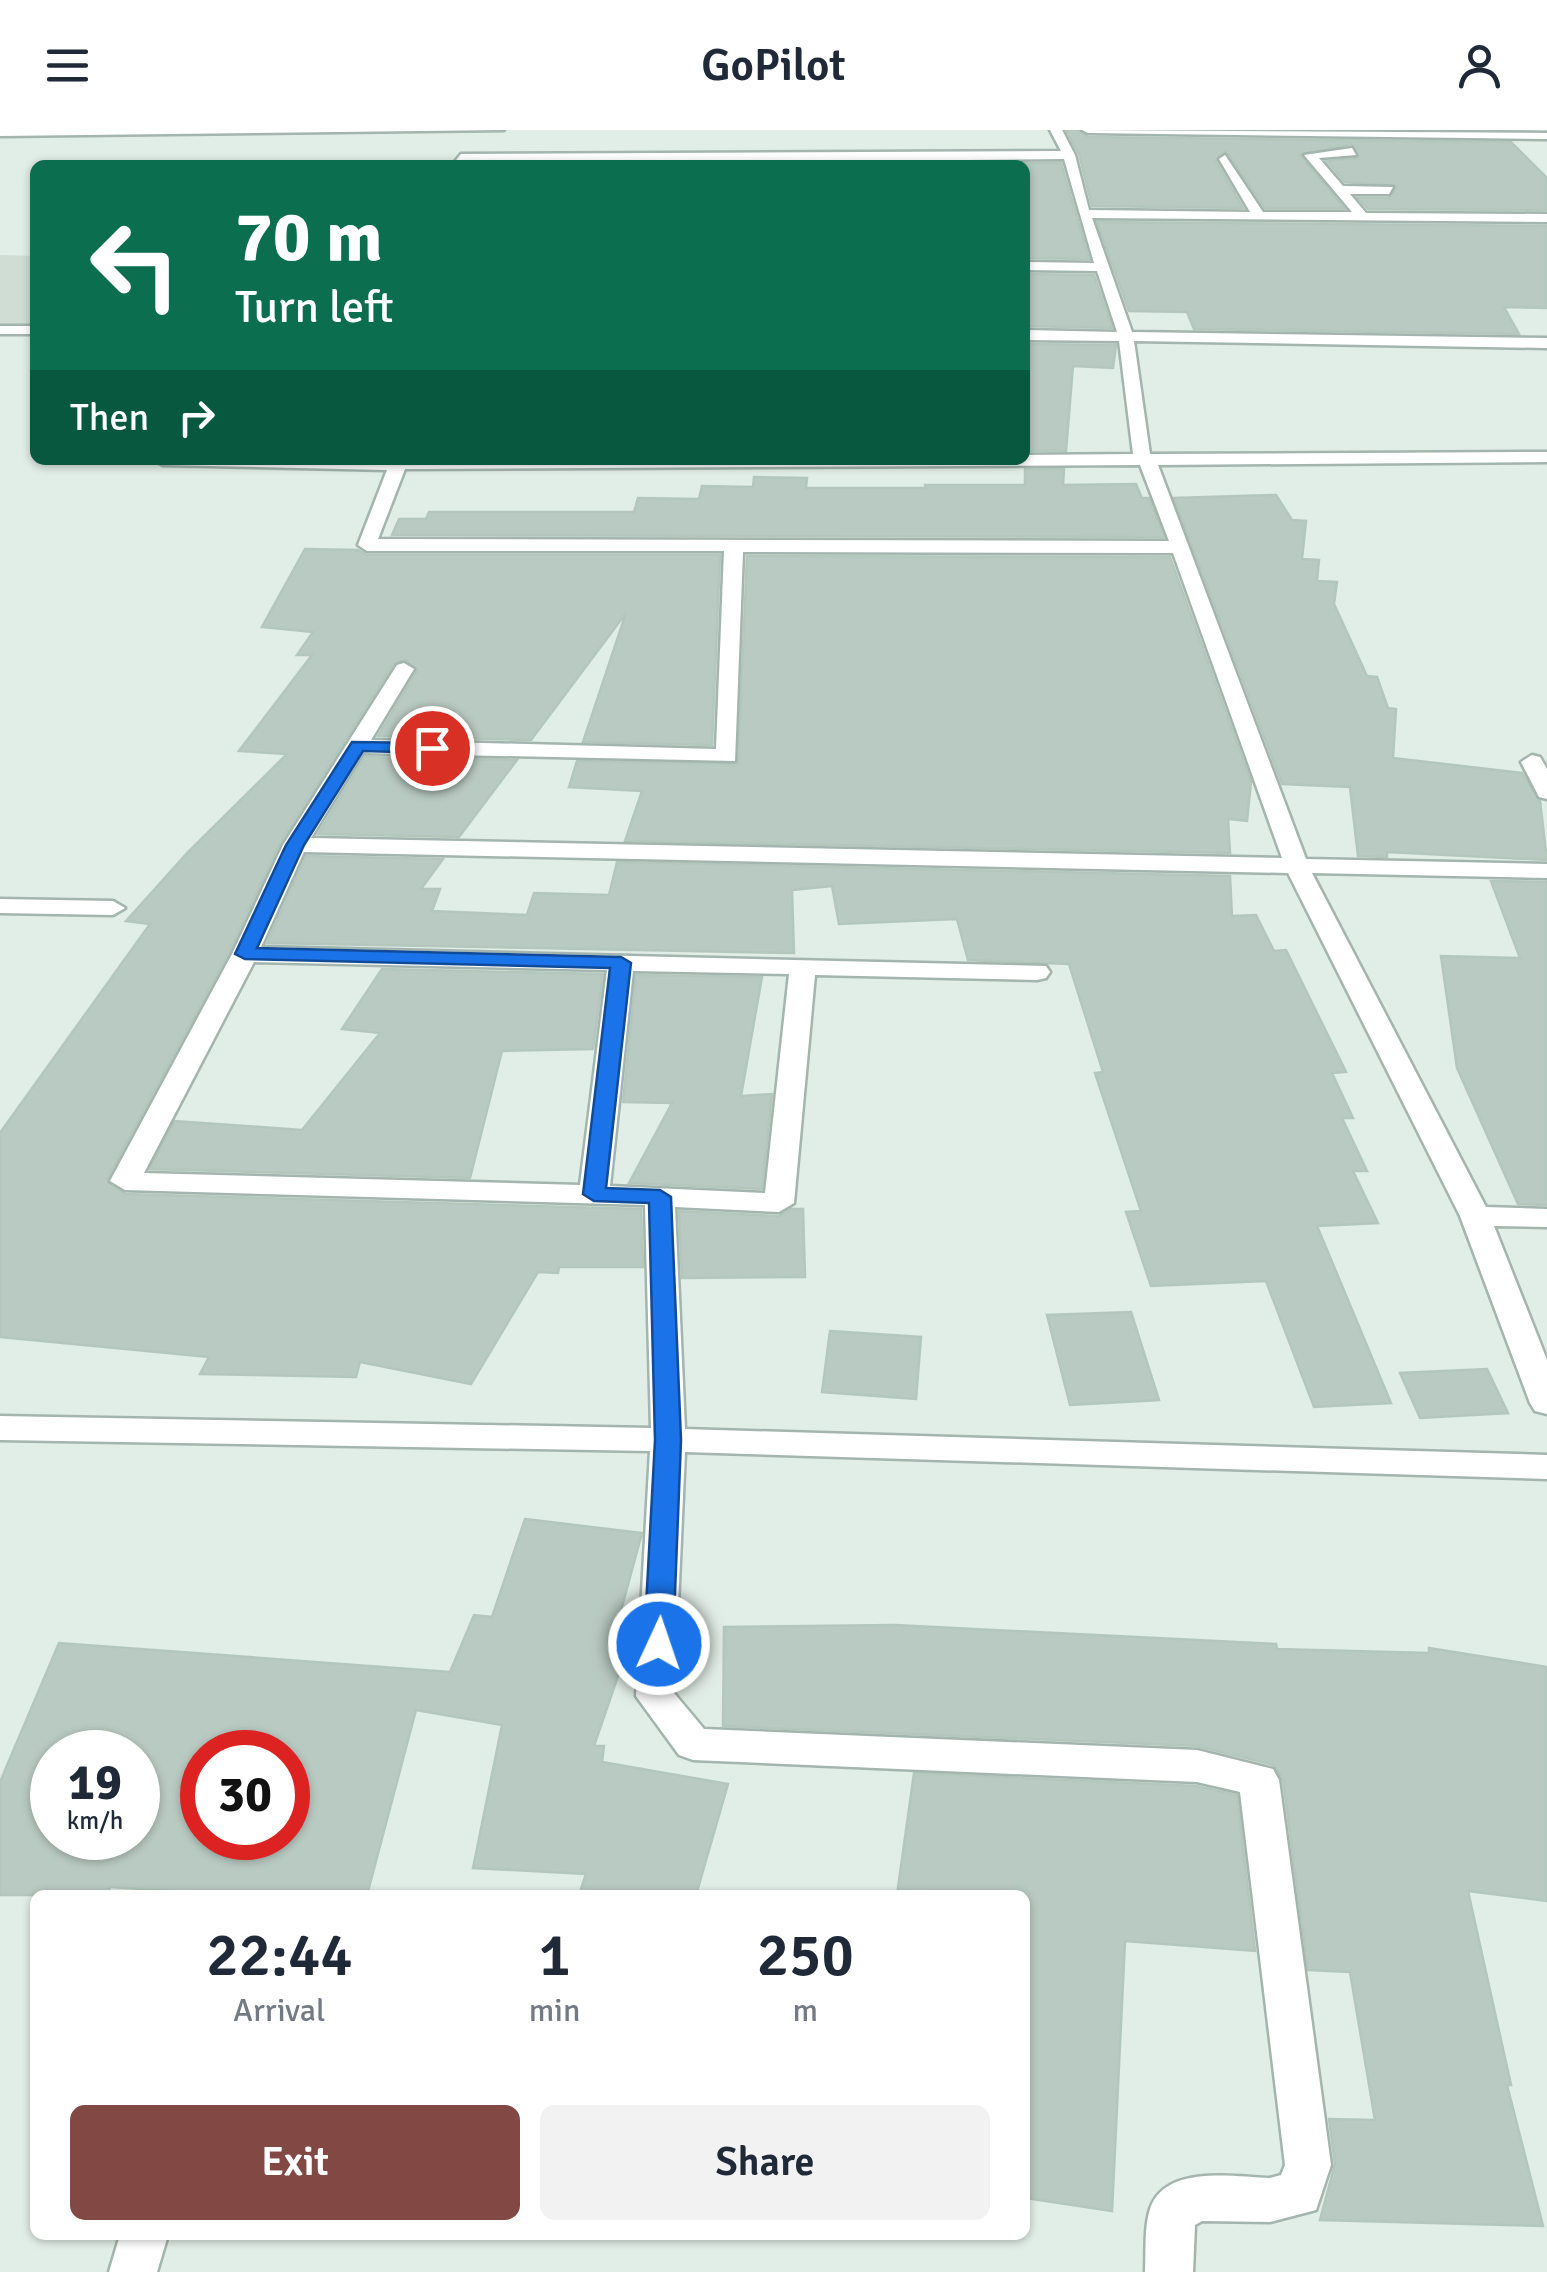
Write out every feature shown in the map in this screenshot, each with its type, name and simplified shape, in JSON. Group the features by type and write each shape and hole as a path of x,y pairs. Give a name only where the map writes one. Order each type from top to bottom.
{"street":[{"path":"342,150 351,130"},
{"path":"0,133 498,130"},
{"path":"1056,130 1069,154 1084,214 1126,336 1145,460 1298,869 1475,1216 1547,1404"},
{"path":"1088,130 1547,136"},
{"path":"460,160 705,149 922,160 1069,154"},
{"path":"1361,152 1310,155 1336,190 1364,218"},
{"path":"1226,158 1259,216"},
{"path":"1336,190 1389,190"},
{"path":"1084,214 1547,218"},
{"path":"1030,266 1102,267"},
{"path":"0,330 30,330"},
{"path":"1030,335 1547,343"},
{"path":"1030,461 1547,457"},
{"path":"398,465 368,545 1180,547"},
{"path":"358,746 727,756 734,545"},
{"path":"404,669 295,845 245,954 124,1181 594,1194 779,1204 803,966"},
{"path":"1532,762 1547,792"},
{"path":"295,845 1298,869 1547,871"},
{"path":"0,906 113,908"},
{"path":"245,954 1037,972"},
{"path":"594,1194 621,963"},
{"path":"660,1197 668,1440 654,1696 693,1744 1197,1766 1259,1780 1308,2166 1299,2194 1270,2200 1194,2198 1172,2212 1169,2272"},
{"path":"1475,1216 1547,1218"},
{"path":"0,1428 668,1440 1547,1468"},
{"path":"133,2272 143,2240"}],"shaded area":[{"path":"0,255 30,256 30,325 0,325"}],"building":[{"path":"1066,130 1079,130 1088,137 1511,142 1547,178 1547,210 1368,209 1358,198 1389,198 1397,186 1345,182 1327,161 1359,158 1351,144 1300,155 1344,208 1265,208 1226,151 1216,161 1243,208 1092,206 1079,154"},
{"path":"1030,163 1061,163 1089,259 1030,258"},
{"path":"1097,222 1547,226 1547,308 1504,307 1519,334 1194,329 1187,312 1129,311"},
{"path":"1030,274 1094,275 1112,328 1030,326"},
{"path":"1030,344 1116,345 1113,368 1073,366 1066,451 1030,451"},
{"path":"1025,469 1064,469 1063,485 1136,484 1142,498 1149,498 1164,537 392,535 399,519 426,519 429,512 634,512 638,498 699,499 702,486 753,487 754,477 807,478 806,488 926,488 925,485 1025,485"},
{"path":"1276,495 1292,520 1306,521 1302,559 1319,560 1317,581 1337,582 1334,604 1367,676 1377,677 1388,708 1396,709 1393,758 1522,773 1540,801 1547,860 1387,852 1387,857 1358,856 1350,787 1282,784 1174,498"},
{"path":"305,549 358,550 367,555 720,555 712,745 583,742 626,613 531,740 378,736 417,671 406,660 394,663 280,843 229,952 107,1179 125,1194 641,1209 643,1267 559,1267 558,1273 538,1272 471,1384 360,1362 356,1377 200,1374 209,1357 0,1337 0,1133 150,924 126,921 188,852 287,754 239,751 312,655 297,655 313,632 262,627"},
{"path":"747,556 1170,557 1251,782 1247,821 1228,819 1230,853 625,841 642,791 569,787 577,761 738,764"},
{"path":"365,757 517,760 459,837 318,834"},
{"path":"306,856 443,859 421,889 440,889 432,911 527,915 534,893 609,895 617,862 1230,876 1232,916 1256,915 1274,951 1286,950 1346,1072 1332,1073 1353,1118 1342,1118 1367,1171 1353,1171 1378,1223 1317,1226 1391,1403 1314,1407 1266,1281 1151,1286 1126,1212 1141,1211 1095,1073 1103,1072 1069,964 968,960 957,919 839,924 832,886 792,890 794,953 267,943"},
{"path":"1491,881 1547,882 1547,1205 1518,1204 1457,1068 1441,956 1520,958"},
{"path":"382,969 603,974 593,1049 502,1051 470,1178 150,1169 175,1121 302,1130 380,1033 342,1029"},
{"path":"636,975 762,977 741,1096 772,1094 762,1189 629,1183 672,1103 623,1102"},
{"path":"791,1209 803,1209 805,1277 682,1278 679,1211 779,1216"},
{"path":"1131,1312 1159,1400 1070,1405 1047,1315"},
{"path":"830,1331 921,1337 916,1399 822,1392"},
{"path":"1487,1369 1508,1413 1420,1418 1400,1373"},
{"path":"525,1519 642,1533 614,1636 631,1638 594,1746 604,1746 602,1762 728,1784 697,1890 581,1890 586,1874 473,1868 502,1725 416,1710 368,1890 110,1887 0,1895 0,1782 59,1643 450,1672 474,1615 492,1617"},
{"path":"895,1625 1276,1644 1277,1649 1429,1653 1429,1648 1547,1667 1547,1901 1468,1891 1511,2085 1507,2085 1543,2226 1320,2220 1335,2164 1329,2119 1375,2120 1350,1972 1308,1970 1283,1780 1274,1765 1197,1746 723,1726 724,1627"},
{"path":"914,1773 1196,1786 1237,1795 1255,1951 1125,1941 1112,2211 1030,2199 1030,1890 898,1890"}],"route":[{"path":"432,748 358,746 295,845 245,954 621,963 594,1194 660,1197 668,1440 659,1644"}]}
